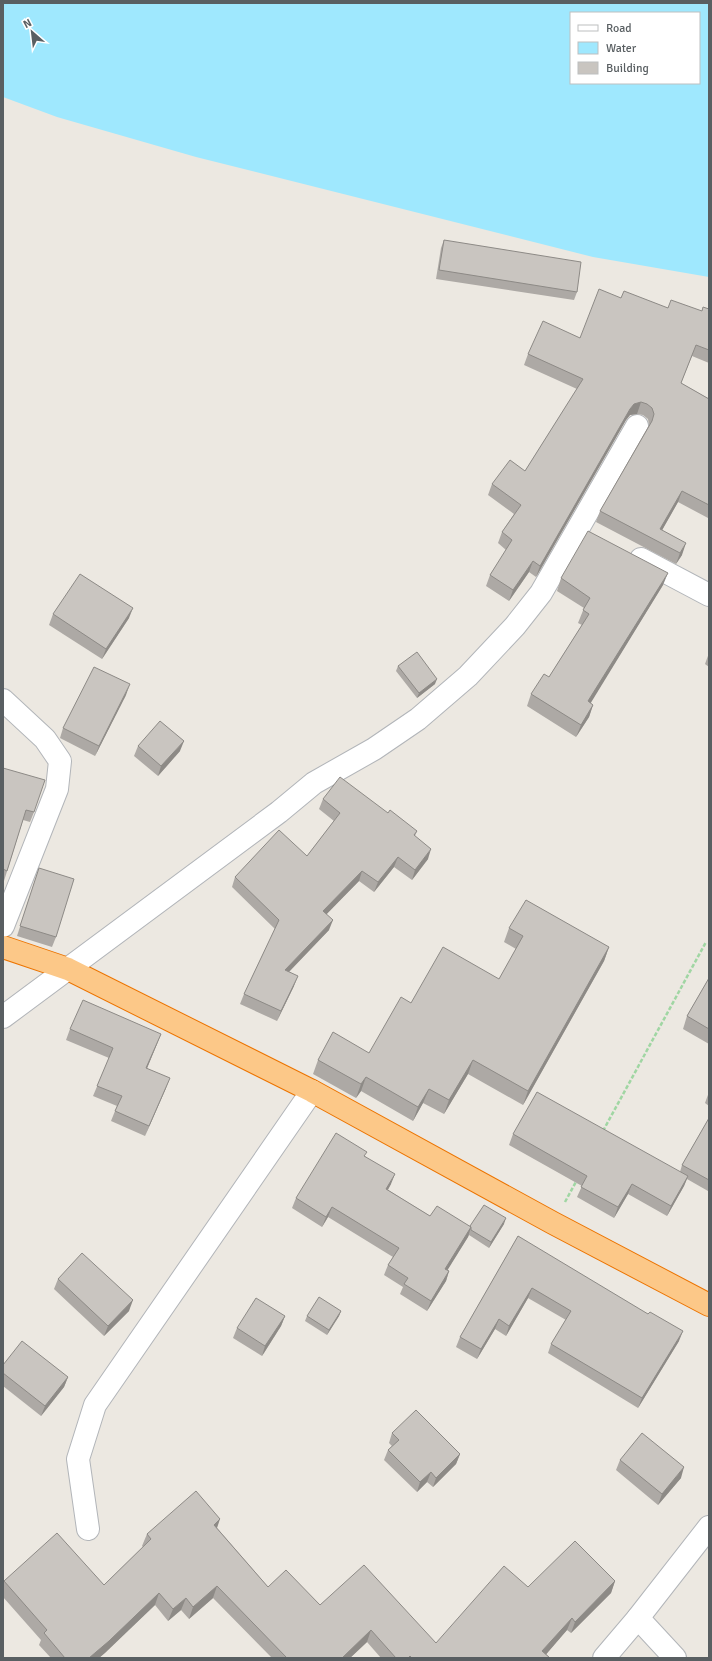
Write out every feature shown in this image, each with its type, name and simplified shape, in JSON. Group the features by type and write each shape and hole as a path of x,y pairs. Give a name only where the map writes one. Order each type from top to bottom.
{"highway":[{"path":"3,947 68,969 312,1091 553,1223 709,1306"}],"street":[{"path":"3,1017 279,812 314,783 374,749 418,719 468,676 515,626 541,593 638,426"},
{"path":"580,527 600,538"},
{"path":"620,548 709,595"},
{"path":"3,700 45,739 60,761 57,789 3,926"},
{"path":"88,1529 78,1459 95,1405 312,1091"},
{"path":"604,1658 638,1618 709,1527"},
{"path":"638,1618 676,1658"}],"path":[{"path":"603,1132 706,942"},
{"path":"553,1223 580,1174"}],"water":[{"path":"3,3 709,3 709,277 593,257 196,157 57,117 3,97"}],"building":[{"path":"444,240 581,262 577,292 439,270"},
{"path":"599,289 621,298 624,291 668,308 671,300 702,311 703,307 709,309 709,350 696,345 681,383 709,399 709,505 682,491 660,529 686,543 680,553 600,511 652,421 654,414 652,408 641,402 634,404 540,566 533,561 513,590 490,575 512,540 502,532 521,505 492,484 510,460 525,471 583,379 528,354 543,321 580,338"},
{"path":"588,531 668,573 588,701 593,705 581,725 531,694 544,674 549,677 589,614 583,610 590,598 561,578"},
{"path":"80,574 133,608 106,649 53,614"},
{"path":"417,652 437,679 419,693 398,666"},
{"path":"94,667 130,684 99,746 63,728"},
{"path":"160,721 184,741 161,766 138,746"},
{"path":"3,768 45,780 34,812 26,810 7,871 3,869"},
{"path":"340,777 388,813 390,810 417,831 414,835 431,849 415,870 398,857 378,882 362,871 323,911 333,920 285,970 298,976 281,1011 244,994 279,920 235,877 279,830 307,856 340,813 323,799"},
{"path":"39,868 74,879 56,937 20,926"},
{"path":"526,900 609,947 528,1091 473,1060 449,1100 429,1089 418,1107 366,1077 361,1084 318,1060 333,1032 369,1053 401,997 411,1003 443,947 499,979 523,936 509,928"},
{"path":"709,978 709,1029 687,1016"},
{"path":"83,1000 161,1034 146,1068 170,1078 149,1126 115,1111 122,1096 97,1086 113,1048 70,1029"},
{"path":"537,1092 688,1176 671,1206 632,1184 618,1207 581,1187 587,1176 513,1134"},
{"path":"709,1118 709,1180 682,1165"},
{"path":"336,1133 367,1152 364,1156 395,1174 386,1189 430,1216 437,1206 471,1227 445,1269 449,1271 431,1301 404,1284 408,1278 388,1265 399,1248 332,1207 326,1217 296,1198"},
{"path":"484,1205 506,1218 491,1242 471,1230 470,1226"},
{"path":"518,1236 648,1314 650,1312 683,1331 642,1398 551,1344 571,1311 532,1288 509,1326 499,1319 481,1349 460,1337"},
{"path":"82,1253 133,1300 108,1326 58,1279"},
{"path":"319,1297 341,1311 329,1330 307,1316"},
{"path":"256,1298 285,1316 265,1346 237,1328"},
{"path":"22,1341 68,1377 45,1406 3,1373 3,1365"},
{"path":"416,1410 460,1454 436,1478 431,1472 420,1482 388,1450 399,1440 392,1433"},
{"path":"642,1433 684,1467 662,1494 620,1460"},
{"path":"196,1491 220,1519 214,1525 268,1587 286,1570 320,1605 364,1565 436,1643 504,1566 528,1587 575,1541 615,1581 575,1622 572,1618 542,1651 550,1658 412,1658 410,1656 408,1658 396,1658 371,1630 342,1658 287,1658 217,1586 193,1607 186,1598 173,1609 159,1593 89,1658 65,1658 44,1633 47,1630 4,1581 57,1533 104,1585 151,1539 147,1534"}]}
